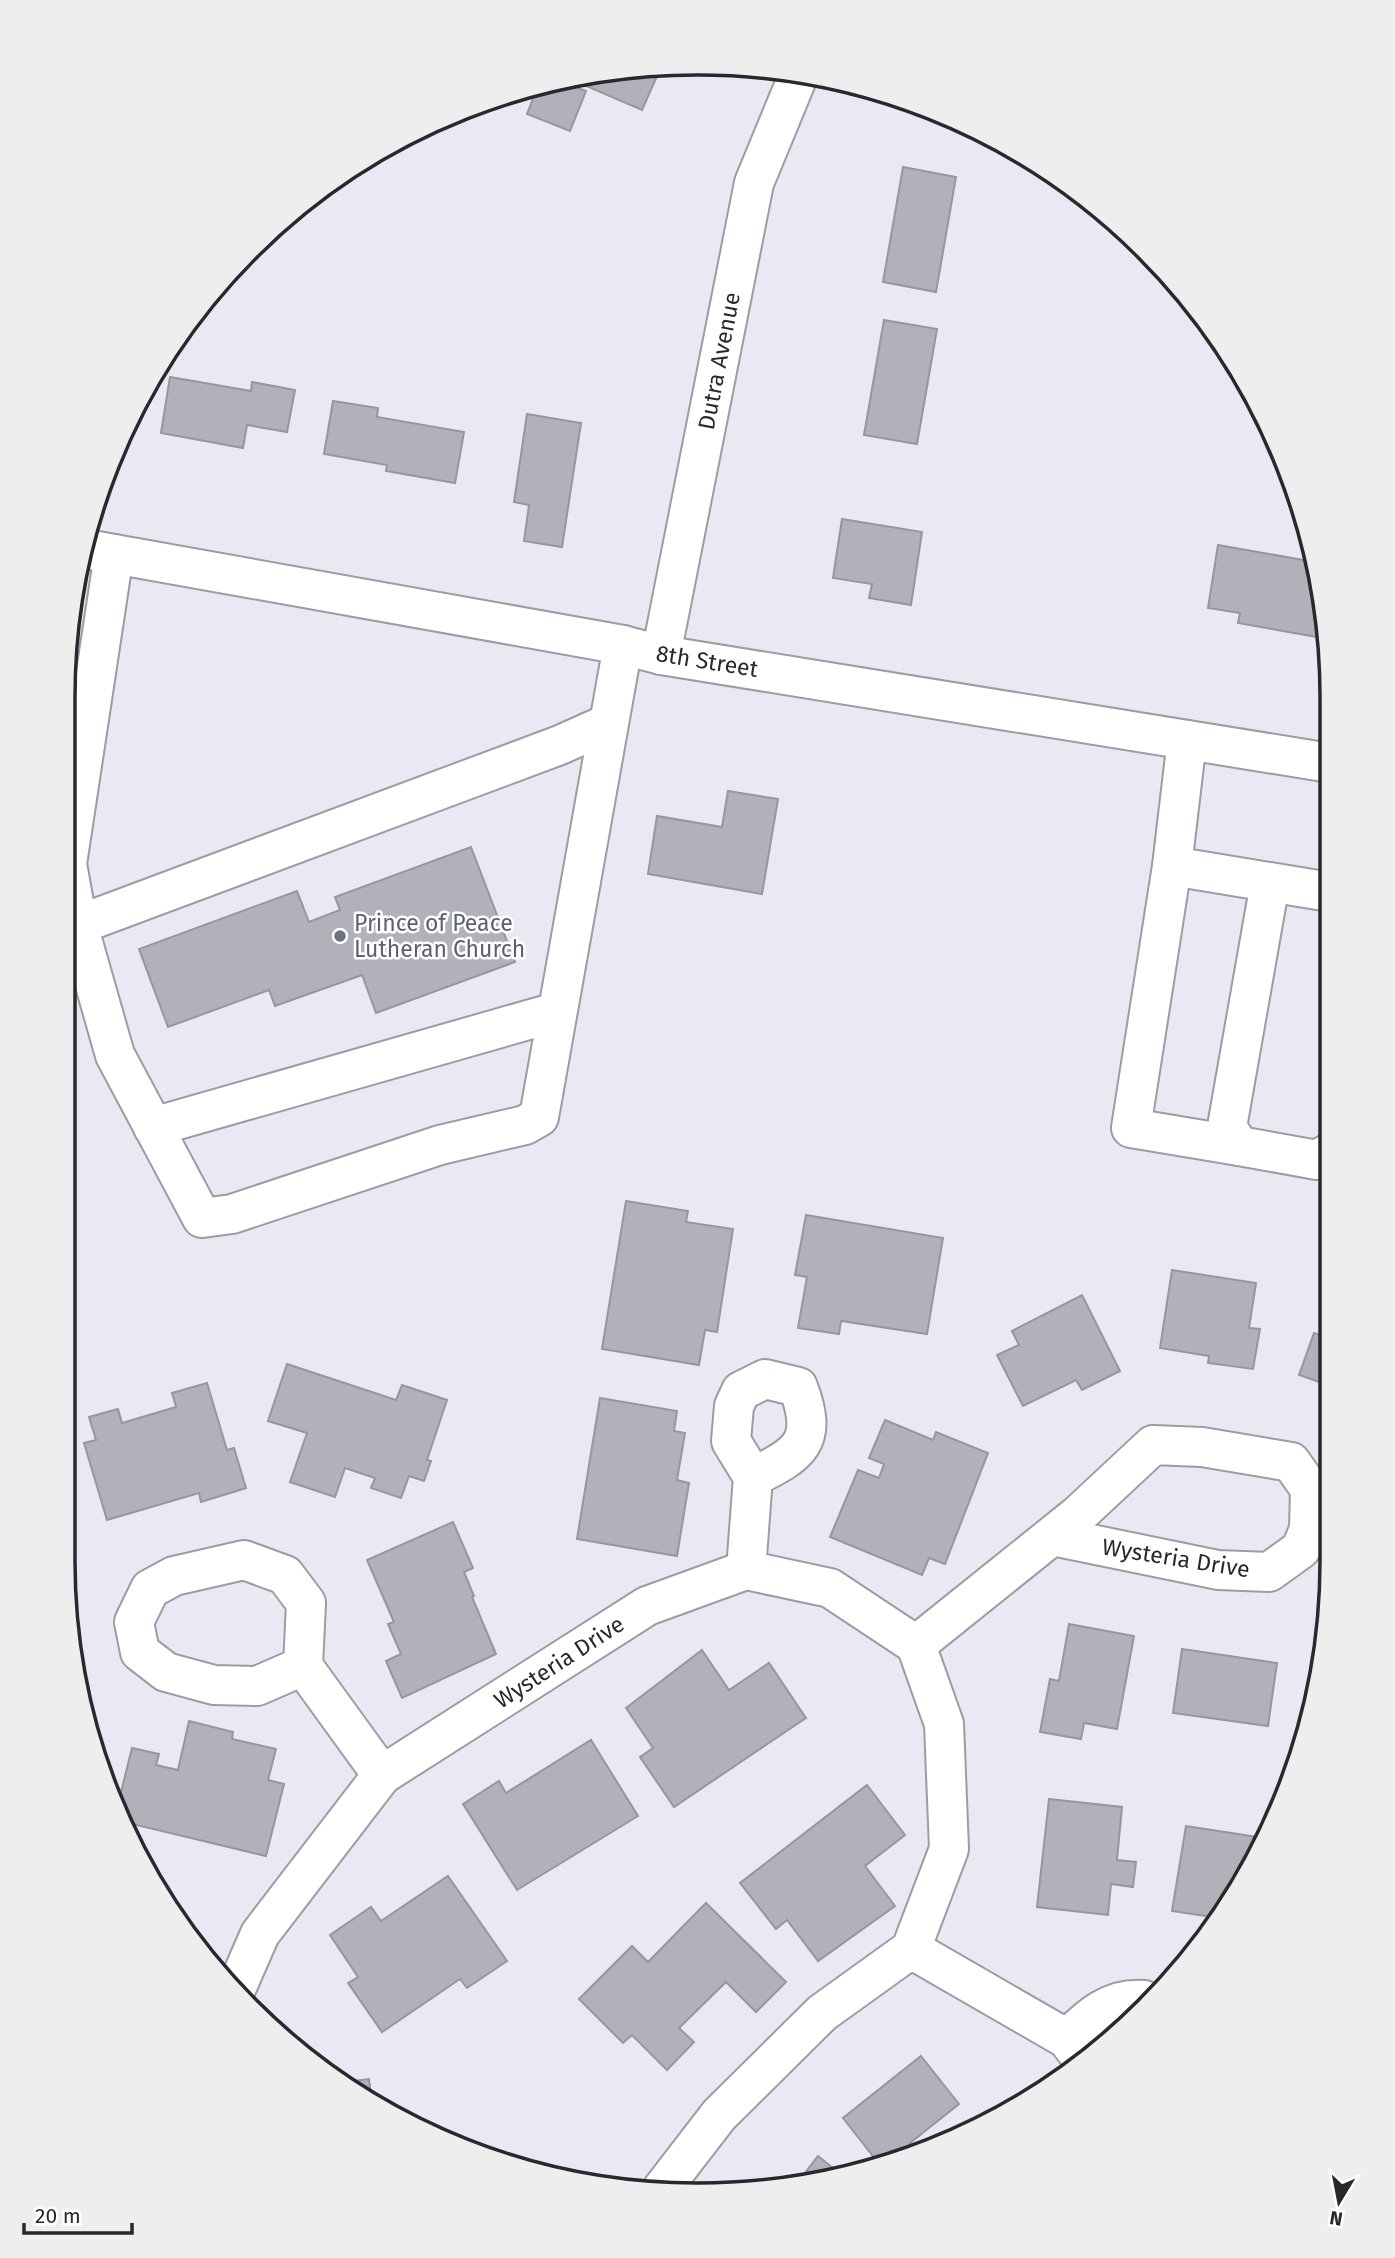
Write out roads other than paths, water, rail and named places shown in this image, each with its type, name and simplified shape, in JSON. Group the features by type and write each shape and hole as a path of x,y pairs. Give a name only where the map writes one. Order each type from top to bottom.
{"street":[{"name":"Dutra Avenue","path":"661,655 754,183 795,83"},
{"name":"8th Street","path":"100,551 623,645 661,655 1320,761"},
{"path":"75,787 100,551"},
{"path":"75,908 115,1055 202,1218 232,1214 440,1145 525,1125 539,1116 623,645"},
{"path":"78,925 560,745 607,723"},
{"path":"1187,740 1171,866 1131,1128 1317,1160 1320,1158"},
{"path":"1171,866 1320,890"},
{"path":"1239,1146 1227,1127 1270,883"},
{"path":"153,1127 556,1012"},
{"name":"Wysteria Drive","path":"916,1645 1052,1536 1153,1445 1202,1447 1291,1462 1310,1489 1310,1529 1301,1549 1269,1572 1218,1570 1052,1536"},
{"path":"668,2182 719,2115 822,2013 911,1949 949,1849 944,1724 916,1645 830,1588 746,1570 753,1477"},
{"path":"303,1666 257,1686 214,1685 166,1672 149,1659 141,1652 134,1622 150,1589 174,1576 243,1560 285,1575 306,1603 303,1666 382,1776"},
{"name":"Wysteria Drive","path":"240,1981 260,1934 382,1776 647,1606 746,1570"},
{"path":"911,1949 1074,2049 1091,2015 1125,1998 1138,1999"}],"place":[{"name":"Prince of Peace Lutheran Church","path":"340,936"}]}
